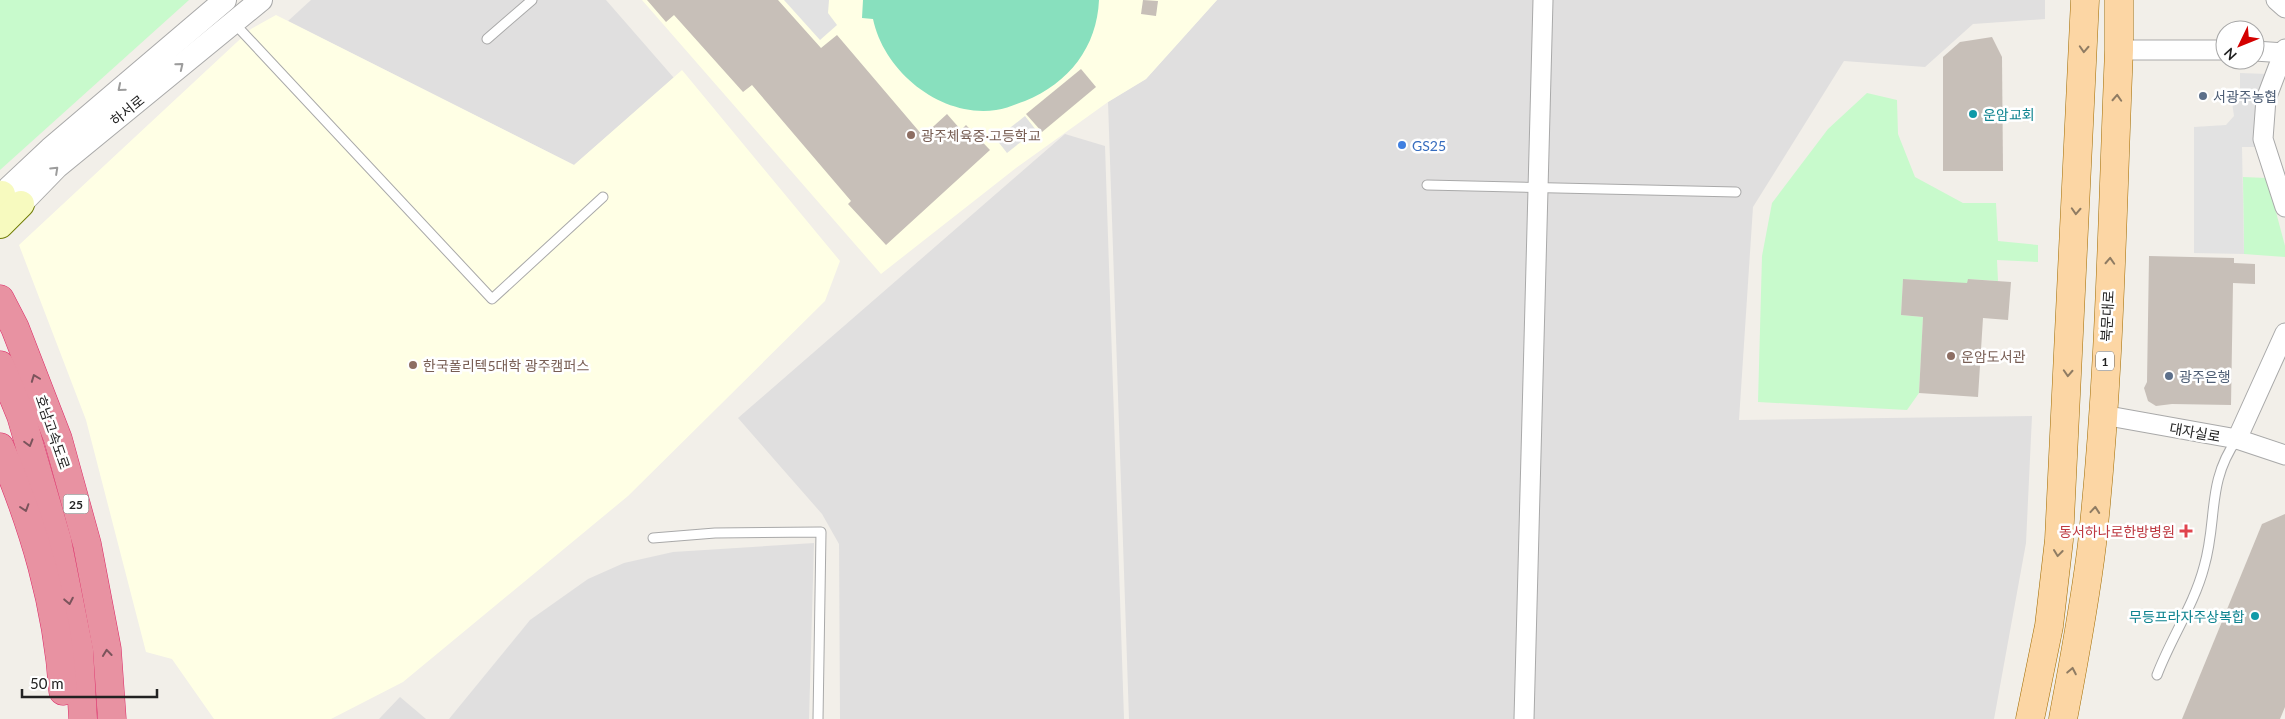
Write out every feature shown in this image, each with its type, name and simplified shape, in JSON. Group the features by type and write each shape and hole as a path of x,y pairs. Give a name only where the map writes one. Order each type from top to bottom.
{"highway":[{"name":"호남고속도로","path":"0,299 15,328 58,439 87,544 107,649 112,719"},
{"name":"호남고속도로","path":"0,365 21,416 57,540 79,650 83,719"},
{"path":"0,447 23,502 47,578 60,658 65,719"}],"main road":[{"path":"2030,719 2049,626 2059,540 2086,0"},
{"name":"북문대로","path":"2063,719 2078,644 2092,544 2103,415 2119,50 2119,0"},
{"name":"하서로","path":"0,225 8,198"}],"street":[{"name":"하서로","path":"8,198 50,149 225,0"},
{"name":"하서로","path":"8,198 57,167 260,0"},
{"path":"1524,719 1543,0"},
{"path":"2276,0 2285,8"},
{"path":"2119,50 2215,50"},
{"path":"2265,51 2285,52 2266,99 2264,138 2285,207"},
{"path":"2237,439 2285,333"},
{"name":"대자실로","path":"2103,415 2237,439 2285,454"}],"lane":[{"path":"487,39 532,0"},
{"path":"234,22 492,299 603,197"},
{"path":"1427,185 1736,192"},
{"path":"2157,675 2198,586 2209,545 2217,479 2224,457 2237,439"},
{"path":"653,538 715,533 821,532 818,719"}],"shaded area":[{"path":"311,0 606,0 674,78 574,165 288,21"},
{"name":"광주체육중·고등학교","path":"642,0 1217,0 1146,79 1108,102 1016,168 881,274"},
{"path":"784,0 829,0 828,13 837,25 820,40"},
{"path":"1217,0 2045,0 2045,19 1973,24 1925,67 1844,61 1753,207 1739,420 2032,416 2026,543 1994,719 1129,719 1108,102 1146,79"},
{"name":"한국폴리텍5대학 광주캠퍼스","path":"276,15 574,165 682,70 840,261 825,301 628,496 403,682 331,719 214,719 172,659 146,652 86,420 19,245 251,29"},
{"path":"2240,73 2267,74 2260,147 2242,147 2244,254 2194,253 2194,127 2226,125 2234,116 2232,102 2240,93"},
{"path":"1025,116 1036,130 1007,153 996,139"},
{"path":"1065,134 1105,146 1124,719 840,719 839,544 822,514 738,418"},
{"path":"814,543 809,719 449,719 530,620 588,579 624,563 673,552"},
{"path":"400,697 426,719 379,719"}],"green space":[{"path":"0,0 189,0 0,170"},
{"path":"863,0 1099,0 1093,33 1078,61 1067,74 1041,93 1025,101 1007,108 975,111 955,107 936,99 902,73 889,57 879,38 873,19 862,18"},
{"path":"1867,93 1897,100 1898,134 1915,177 1963,203 1996,203 1998,241 2038,245 2038,262 1997,260 1998,281 1968,279 1966,303 1946,282 1903,279 1901,315 1923,317 1919,393 1907,410 1758,402 1762,256 1772,203 1828,129"},
{"path":"2243,177 2267,178 2285,246 2285,257 2244,254"}],"building":[{"path":"647,0 778,0 821,48 837,35 923,136 947,114 961,130 966,125 990,150 886,245 848,204 851,201 752,85 743,92 674,15 666,22"},
{"path":"1143,0 1158,1 1156,16 1141,14"},
{"name":"운암교회","path":"1992,37 2002,57 2003,171 1943,171 1943,57 1960,42"},
{"path":"1081,69 1096,87 1042,132 1026,114"},
{"path":"2149,256 2234,258 2234,263 2255,264 2255,284 2233,283 2231,405 2172,404 2156,406 2148,401 2144,388 2147,382"},
{"name":"운암도서관","path":"1903,279 1967,283 1968,279 2011,282 2008,320 1983,318 1978,397 1919,393 1923,317 1901,315"},
{"name":"무등프라자주상복합","path":"2285,514 2285,707 2280,719 2182,719 2262,524"}],"place":[{"name":"서광주농협","path":"2203,96"},
{"name":"운암교회","path":"1973,114"},
{"name":"광주체육중·고등학교","path":"911,135"},
{"name":"GS25","path":"1402,145"},
{"name":"운암도서관","path":"1951,356"},
{"name":"한국폴리텍5대학 광주캠퍼스","path":"413,365"},
{"name":"광주은행","path":"2169,376"},
{"name":"동서하나로한방병원","path":"2186,531"},
{"name":"무등프라자주상복합","path":"2255,616"}]}
